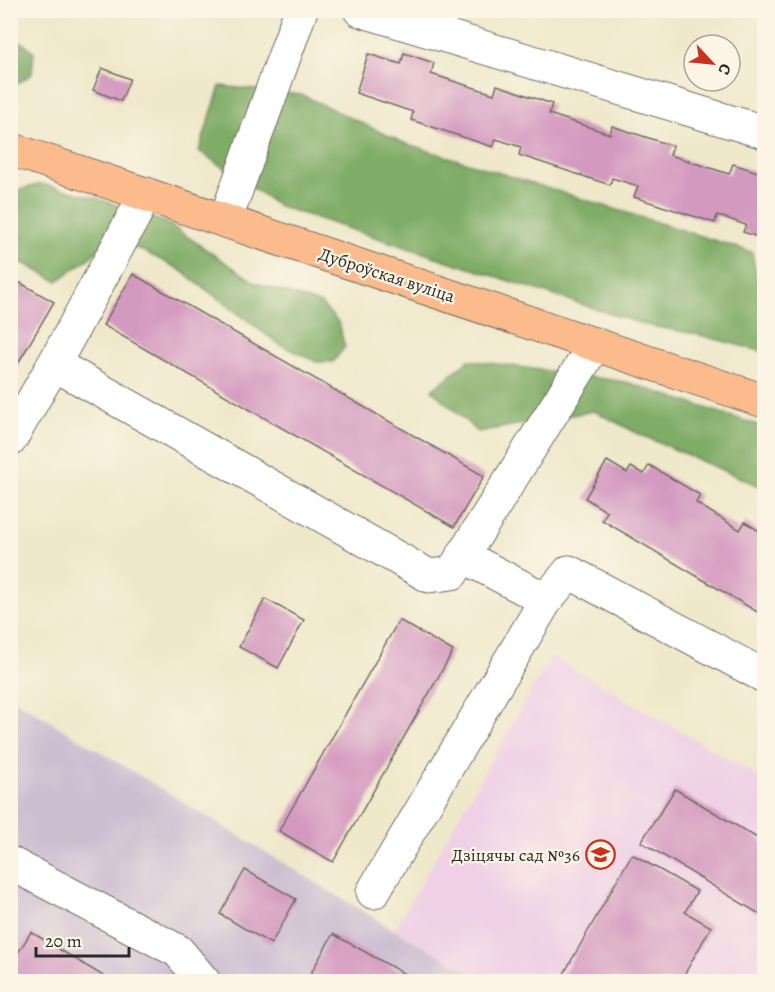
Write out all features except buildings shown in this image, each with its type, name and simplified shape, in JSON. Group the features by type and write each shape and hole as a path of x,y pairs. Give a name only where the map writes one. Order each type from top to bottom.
{"main road":[{"name":"Дуброўская вуліца","path":"10,149 765,401"}],"lane":[{"path":"225,221 301,10"},
{"path":"360,10 764,132 765,130"},
{"path":"10,440 146,194"},
{"path":"54,364 429,576 452,573 595,344"},
{"path":"463,556 546,600"},
{"path":"374,892 546,600 569,572 765,676"},
{"path":"10,863 178,951 204,981"}],"shaded area":[{"name":"Дзіцячы сад №36","path":"551,656 764,780 764,981 485,981 394,930"},
{"path":"10,697 394,930 485,981 11,981"}],"green space":[{"path":"11,34 34,52 32,74 12,87 10,86"},
{"path":"220,86 302,95 404,143 752,252 759,289 764,291 764,352 696,334 645,325 279,206 199,151"},
{"path":"41,184 94,197 167,223 256,283 321,304 338,322 345,347 333,362 317,362 279,344 177,268 139,249 108,242 57,281 11,258 11,192"},
{"path":"469,360 626,382 764,427 764,488 641,435 594,411 478,432 432,390"}],"place":[{"name":"Дзіцячы сад №36","path":"601,855"}]}
